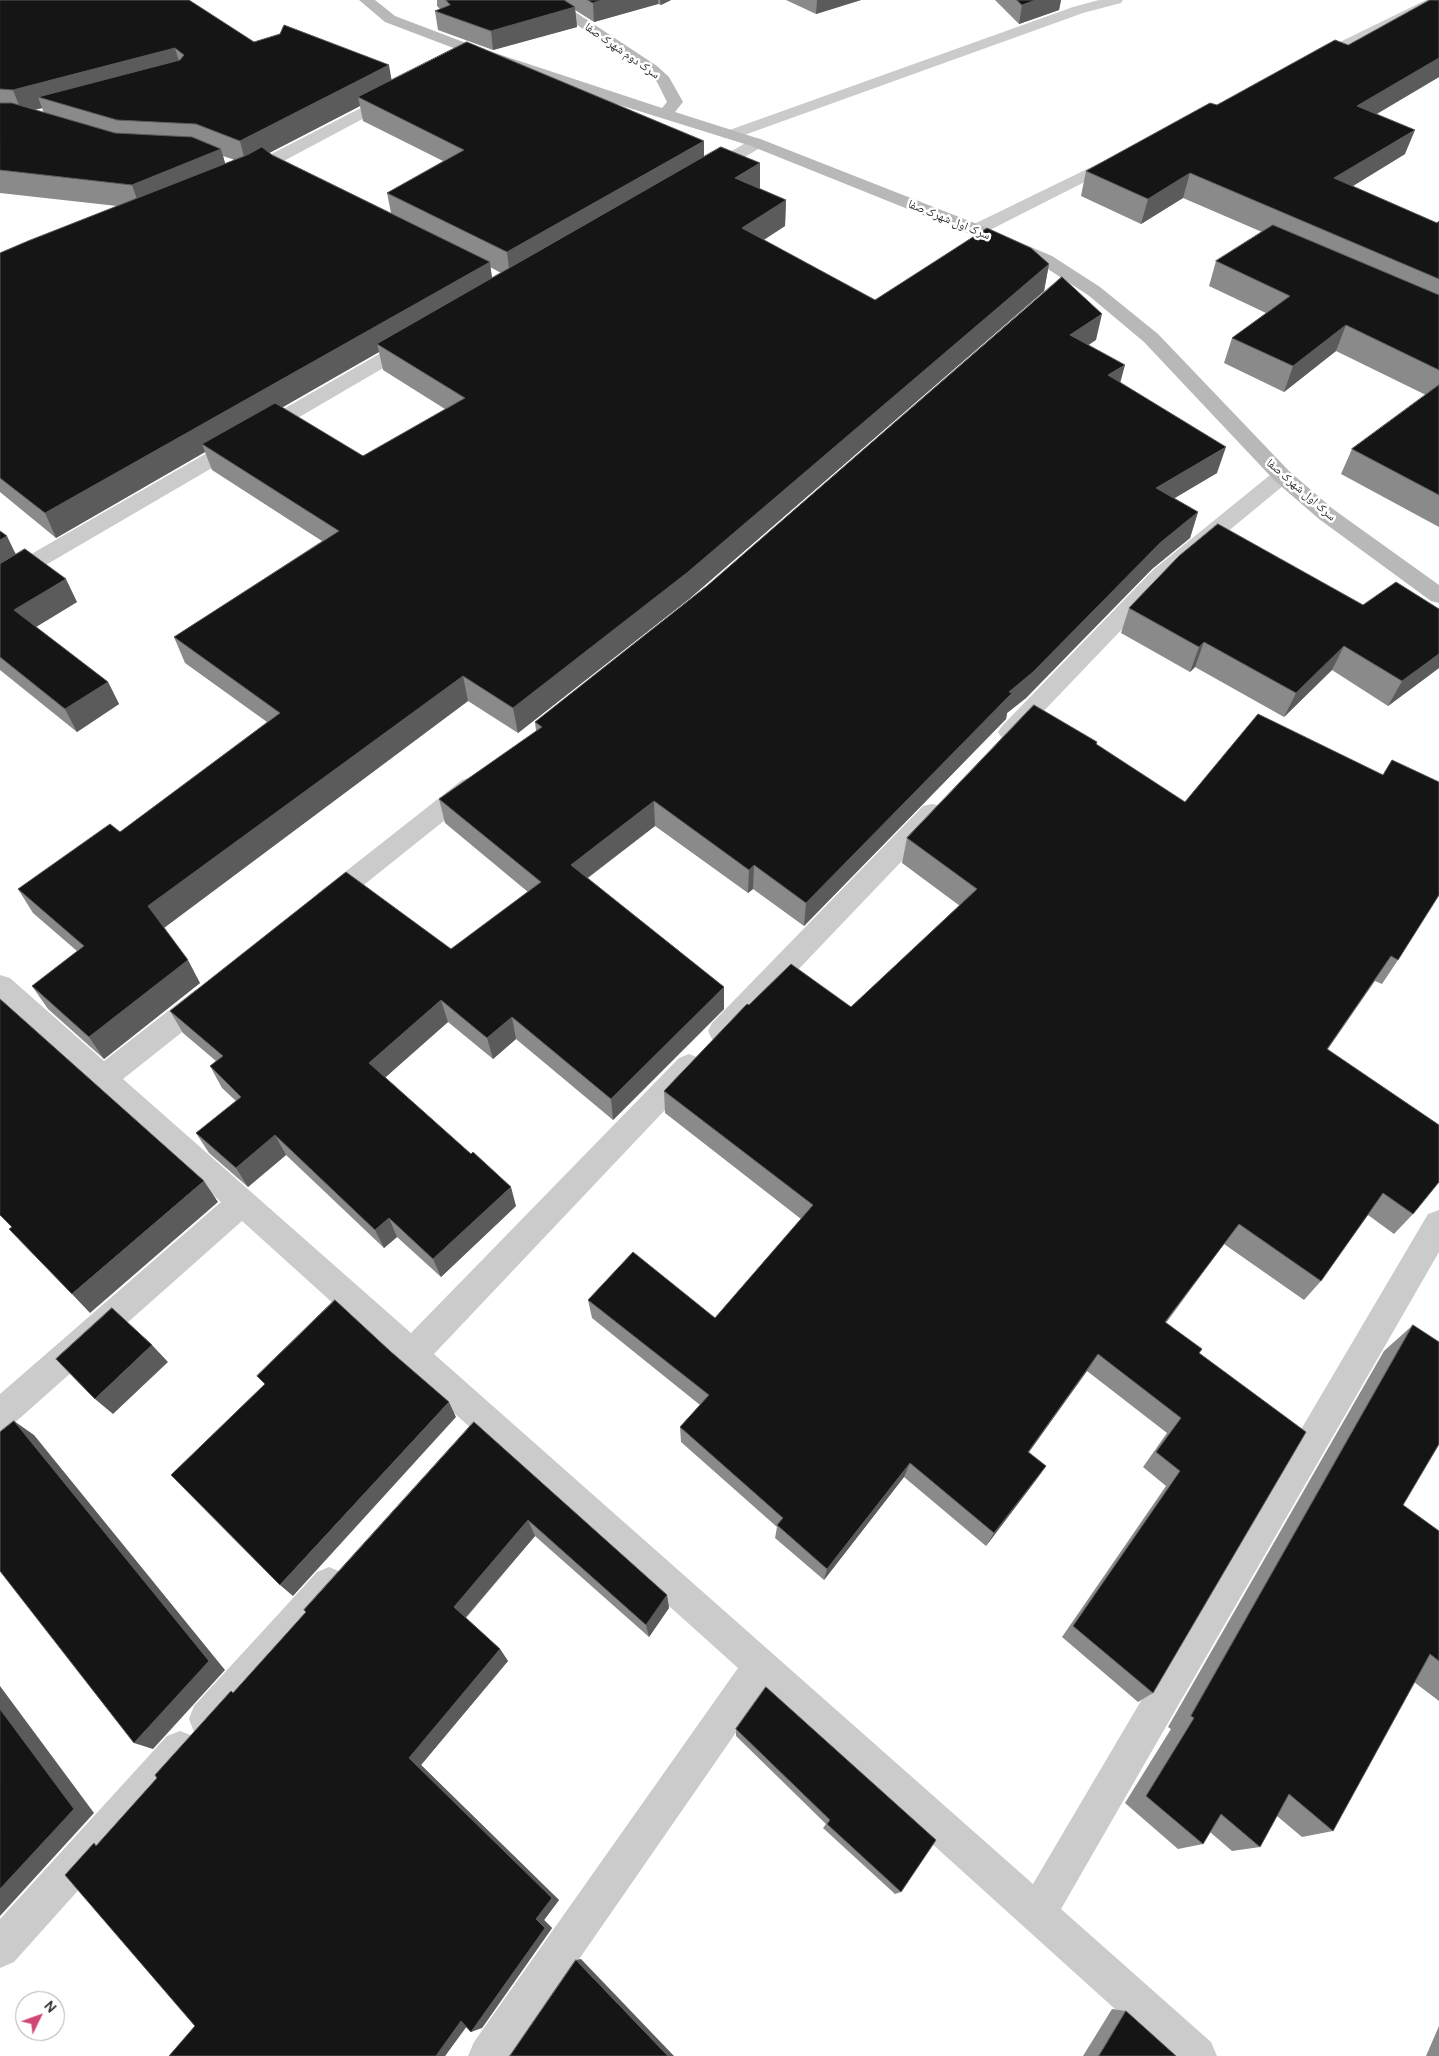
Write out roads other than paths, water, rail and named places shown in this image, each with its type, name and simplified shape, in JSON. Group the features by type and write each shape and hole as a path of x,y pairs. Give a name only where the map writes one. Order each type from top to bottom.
{"street":[{"name":"سرک اول شهرک صفا","path":"366,0 390,19 616,99 756,143 976,230 1046,260 1065,284 1094,290 1151,338 1282,476 1326,514 1439,596"},
{"name":"سرک دوم شهرک صفا","path":"547,0 623,48 664,80 675,102 666,114"},
{"path":"1066,0 1078,10"},
{"path":"730,134 1078,10 1116,0"},
{"path":"1294,70 1434,4"},
{"path":"463,61 480,52"},
{"path":"229,173 247,173 412,87"},
{"path":"688,183 756,143"},
{"path":"976,230 1135,150"},
{"path":"269,162 285,173"},
{"path":"0,582 432,332"},
{"path":"996,746 1161,574 1282,476"},
{"path":"311,913 489,771"},
{"path":"411,1355 948,796"},
{"path":"102,1079 218,987"},
{"path":"5,1000 102,1079 411,1355 470,1428 760,1667 1197,2056"},
{"path":"0,1416 241,1203"},
{"path":"1037,1914 1439,1224"},
{"path":"0,1948 347,1564"},
{"path":"488,2056 760,1667"}]}
